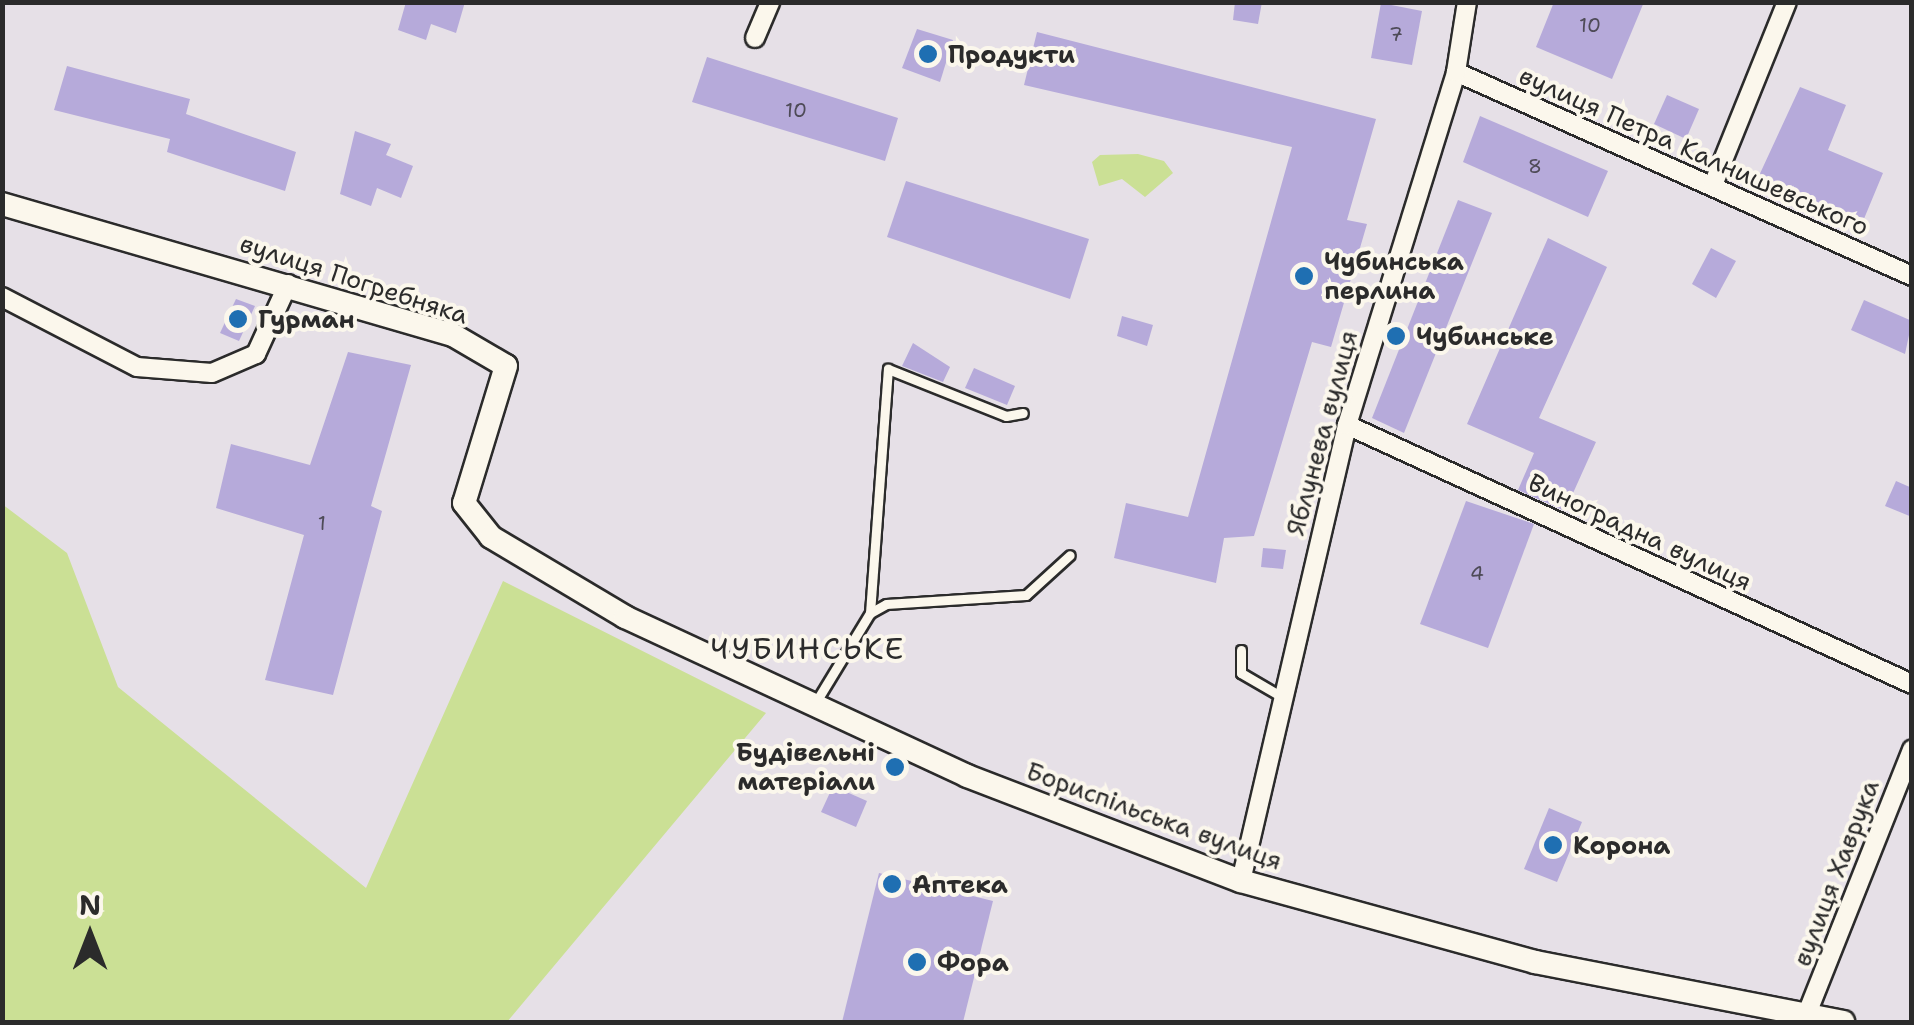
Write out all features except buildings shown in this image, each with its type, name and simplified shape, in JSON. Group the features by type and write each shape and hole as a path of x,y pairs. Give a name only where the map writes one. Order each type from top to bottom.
{"street":[{"path":"756,38 770,2"},
{"name":"Яблунева вулиця","path":"1241,880 1347,426 1456,72 1468,2"},
{"path":"1713,185 1786,2"},
{"name":"вулиця Петра Калнишевського","path":"1456,72 1912,276"},
{"name":"вулиця Погребняка","path":"2,204 453,335 506,366 464,503 491,536"},
{"path":"2,297 137,367 212,372 256,354 288,284"},
{"name":"Виноградна вулиця","path":"1347,426 1912,684"},
{"name":"Бориспільська вулиця","path":"491,536 625,617 813,707 967,776 1241,880 1535,962 1844,1022"},
{"name":"вулиця Хаврука","path":"1806,1016 1912,748"}],"lane":[{"path":"813,707 870,613 888,368 1006,416 1023,413"},
{"path":"870,613 886,604 1026,595 1070,555"},
{"path":"1241,650 1242,673 1282,696"}],"green space":[{"path":"1138,154 1164,161 1173,173 1145,197 1122,179 1099,186 1092,162 1100,155"},
{"path":"2,504 67,553 118,687 366,888 503,581 766,713 507,1022 3,1022"}],"place":[{"name":"Продукти","path":"928,54"},
{"name":"Чубинська перлина","path":"1304,276"},
{"name":"Гурман","path":"238,319"},
{"name":"Чубинське","path":"1396,336"},
{"name":"Будівельні матеріали","path":"895,767"},
{"name":"Корона","path":"1553,845"},
{"name":"Аптека","path":"892,884"},
{"name":"Фора","path":"917,962"}],"district":[{"name":"ЧУБИНСЬКЕ","path":"808,649"}]}
